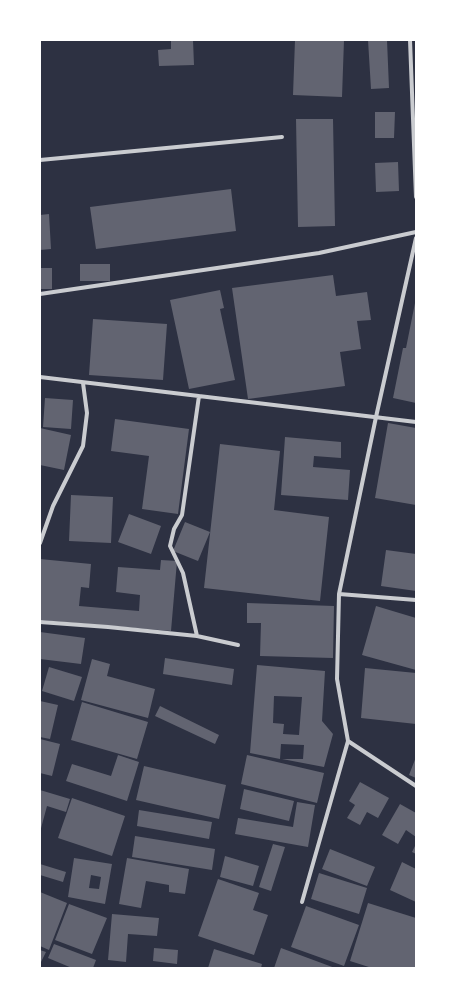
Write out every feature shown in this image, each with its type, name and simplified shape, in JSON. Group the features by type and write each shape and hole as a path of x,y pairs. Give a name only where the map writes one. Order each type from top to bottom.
{"street":[{"path":"410,40 416,197"},
{"path":"40,160 282,137"},
{"path":"40,294 319,252 416,232"},
{"path":"302,902 348,741 337,679 339,594 376,417 416,238"},
{"path":"40,377 416,422"},
{"path":"40,543 53,506 83,446 87,414 83,383"},
{"path":"197,636 183,573 170,546 174,529 182,515 199,396"},
{"path":"339,594 416,600"},
{"path":"40,622 197,636 238,645"},
{"path":"348,741 416,786"}],"building":[{"path":"171,40 193,40 194,65 159,66 158,50 171,49"},
{"path":"295,40 344,40 342,97 293,95"},
{"path":"368,40 387,40 389,88 371,89"},
{"path":"375,112 395,112 394,138 375,138"},
{"path":"296,119 333,119 335,226 298,227"},
{"path":"398,162 399,191 376,192 375,163"},
{"path":"231,189 236,231 96,249 90,207"},
{"path":"49,214 51,249 40,250 40,215"},
{"path":"80,264 110,264 110,281 80,281"},
{"path":"40,268 52,268 52,289 40,289"},
{"path":"333,275 336,296 367,292 371,320 357,321 361,349 340,352 345,386 248,399 232,288"},
{"path":"220,290 224,308 220,309 235,380 189,389 170,300"},
{"path":"415,303 416,403 393,398 403,348 406,348"},
{"path":"93,319 167,324 163,380 89,375"},
{"path":"45,398 73,400 71,429 43,427"},
{"path":"115,419 189,429 178,514 142,509 149,456 111,451"},
{"path":"388,423 416,428 416,505 375,498"},
{"path":"40,428 71,435 64,470 40,465"},
{"path":"285,437 341,442 341,458 314,456 313,467 350,470 348,500 281,495"},
{"path":"220,444 280,451 274,510 329,517 320,601 204,588"},
{"path":"71,495 113,497 111,543 69,541"},
{"path":"129,514 161,526 151,554 118,542"},
{"path":"185,522 210,532 198,561 173,551"},
{"path":"386,550 416,554 416,591 381,586"},
{"path":"40,559 91,564 89,588 81,587 79,606 139,611 140,595 116,592 118,567 160,570 161,560 177,561 171,631 40,620"},
{"path":"247,603 334,606 333,658 260,656 261,623 247,623"},
{"path":"376,606 416,618 416,670 362,655"},
{"path":"40,632 85,638 81,664 40,659"},
{"path":"165,658 234,669 232,685 163,674"},
{"path":"92,659 110,664 107,676 155,689 148,718 81,700"},
{"path":"257,665 325,671 322,721 333,734 324,767 282,759 303,759 304,745 281,744 280,759 250,753","holes":["274,696 302,697 299,735 283,734 284,724 273,723"]},
{"path":"49,667 82,677 74,701 42,691"},
{"path":"365,668 416,673 416,724 361,718"},
{"path":"40,701 58,705 50,739 40,737"},
{"path":"82,702 148,722 137,759 71,740"},
{"path":"160,706 219,735 215,744 155,716"},
{"path":"40,739 60,744 52,776 40,773"},
{"path":"118,755 139,762 127,801 66,781 72,764 111,776"},
{"path":"247,755 324,773 317,803 241,784"},
{"path":"416,757 416,778 409,775"},
{"path":"144,766 226,785 219,819 136,800"},
{"path":"360,782 389,798 378,818 367,812 360,825 347,818 355,805 349,801"},
{"path":"244,789 294,801 289,821 240,809"},
{"path":"40,790 70,799 66,812 47,806 40,832"},
{"path":"72,798 125,816 112,856 58,838"},
{"path":"297,802 315,805 308,847 235,834 238,818 293,827"},
{"path":"400,804 416,813 416,837 406,830 398,844 382,835"},
{"path":"139,810 212,822 209,839 137,826"},
{"path":"135,836 215,849 212,870 132,857"},
{"path":"273,844 285,847 271,891 259,887"},
{"path":"416,844 416,854 412,852"},
{"path":"330,849 375,867 367,886 322,869"},
{"path":"225,856 259,866 253,886 220,877"},
{"path":"74,858 112,864 105,904 68,897","holes":["91,875 101,877 99,889 89,888"]},
{"path":"127,858 189,869 185,894 169,892 169,885 146,881 141,908 119,904"},
{"path":"402,862 416,869 416,902 390,890"},
{"path":"40,864 66,872 63,882 40,875"},
{"path":"319,873 367,888 359,914 311,899"},
{"path":"218,879 259,893 253,910 268,915 254,955 198,936"},
{"path":"40,892 67,903 49,950 40,946"},
{"path":"368,903 416,918 416,968 372,968 350,961"},
{"path":"69,904 107,918 92,954 55,940"},
{"path":"306,906 359,925 344,966 291,947"},
{"path":"112,914 159,918 157,936 128,934 126,962 108,960"},
{"path":"54,944 96,960 93,968 72,968 48,958"},
{"path":"154,948 178,950 177,964 153,961"},
{"path":"281,948 335,968 274,968"},
{"path":"214,949 262,964 261,968 208,968"},
{"path":"40,950 46,952 40,964"}]}
